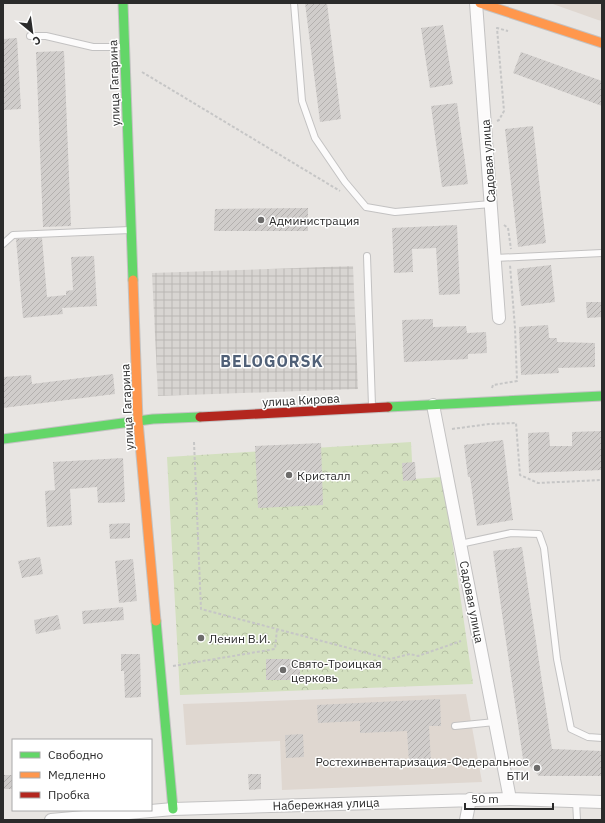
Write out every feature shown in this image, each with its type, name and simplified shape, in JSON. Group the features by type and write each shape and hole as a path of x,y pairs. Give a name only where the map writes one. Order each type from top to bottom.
{"street":[{"name":"улица Гагарина","path":"123,3 138,421 173,809"},
{"name":"Садовая улица","path":"476,3 499,318"},
{"path":"480,3 602,43"},
{"name":"улица Кирова","path":"3,439 138,421 602,396"},
{"name":"Садовая улица","path":"433,405 510,799"},
{"path":"466,820 470,799"},
{"name":"Набережная улица","path":"152,811 470,799 602,802"},
{"name":"Набережная улица","path":"51,820 151,811"}],"lane":[{"path":"294,3 302,101 315,138 345,182 366,206 395,212 491,204"},
{"path":"30,36 46,36 93,47 125,47"},
{"path":"3,244 14,235 132,230"},
{"path":"495,258 602,253"},
{"path":"367,256 372,408"},
{"path":"460,544 511,533 539,534 544,548 557,659 571,729 588,737 602,738"},
{"path":"455,726 495,722"},
{"path":"576,801 577,820"}],"path":[{"path":"497,128 497,120 499,120 504,111 497,28 508,31"},
{"path":"142,72 345,194"},
{"path":"492,389 493,384 517,381 515,328 510,271 511,257 508,228 501,223"},
{"path":"452,429 489,424 516,423 520,475 538,483 602,480"},
{"path":"194,442 200,609 390,659 410,654 418,656 461,641"},
{"path":"160,668 275,649 277,629"}],"shaded area":[{"path":"550,3 602,3 602,21 598,20"},
{"path":"353,266 358,389 158,396 152,273"},
{"path":"466,694 482,782 282,790 280,741 186,745 183,704"}],"green space":[{"path":"411,442 413,479 443,477 473,684 180,695 167,457"}],"building":[{"path":"305,3 327,3 341,119 320,122"},
{"path":"443,25 453,84 430,88 421,28"},
{"path":"17,38 21,109 3,110 3,39"},
{"path":"64,51 71,226 43,227 36,52"},
{"path":"521,52 602,81 602,106 513,73"},
{"path":"457,103 468,184 442,187 431,106"},
{"path":"533,126 546,243 518,247 505,129"},
{"name":"Администрация","path":"308,208 308,231 214,231 215,209"},
{"path":"457,225 460,294 439,295 436,248 412,249 413,272 394,273 392,228"},
{"path":"42,238 47,297 66,295 66,291 73,290 71,257 94,256 97,306 62,308 63,314 23,318 16,239"},
{"path":"551,265 555,302 521,306 517,269"},
{"path":"586,302 602,302 602,317 587,318"},
{"path":"433,319 433,327 466,326 467,333 486,332 487,353 468,354 468,359 404,362 402,320"},
{"path":"548,325 549,338 557,338 557,342 595,343 595,367 558,368 559,373 521,375 519,327"},
{"path":"113,374 115,394 3,408 3,377 31,375 32,384"},
{"path":"602,431 602,470 529,473 528,433 549,432 550,446 572,446 572,432"},
{"path":"503,440 513,520 477,526 464,445"},
{"name":"Кристалл","path":"321,443 323,505 258,508 255,446"},
{"path":"123,458 125,502 98,503 97,487 70,489 72,525 47,527 45,491 55,490 53,462"},
{"path":"415,462 416,480 403,481 402,463"},
{"path":"130,523 130,538 110,539 109,524"},
{"path":"522,547 552,749 602,751 602,776 539,776 523,759 493,551"},
{"path":"40,557 43,574 22,578 18,561"},
{"path":"133,559 137,601 119,603 115,561"},
{"path":"123,607 124,620 83,624 82,611"},
{"path":"58,615 61,629 36,634 34,620"},
{"path":"121,654 140,654 141,697 125,698 124,671 121,671"},
{"name":"Свято-Троицкая церковь","path":"266,659 300,659 300,680 266,680"},
{"path":"440,699 441,726 429,726 431,762 409,763 407,731 360,733 360,721 318,723 317,705"},
{"path":"303,734 304,757 286,758 285,735"},
{"path":"248,774 261,774 261,789 249,790"},
{"path":"3,775 12,775 12,789 3,789"}],"traffic: fast":[{"path":"123,3 133,280"},
{"path":"388,407 602,396"},
{"path":"3,439 153,419 200,417"},
{"path":"156,621 173,809"}],"traffic: slow":[{"path":"480,3 602,43"},
{"path":"133,280 138,421 156,621"}],"traffic: jam":[{"path":"200,417 388,407"}],"place":[{"name":"Администрация","path":"261,220"},
{"name":"Кристалл","path":"289,475"},
{"name":"Ленин В.И.","path":"201,638"},
{"name":"Свято-Троицкая церковь","path":"283,670"},
{"name":"Ростехинвентаризация-Федеральное БТИ","path":"537,768"}],"district":[{"name":"BELOGORSK","path":"272,361"}]}
